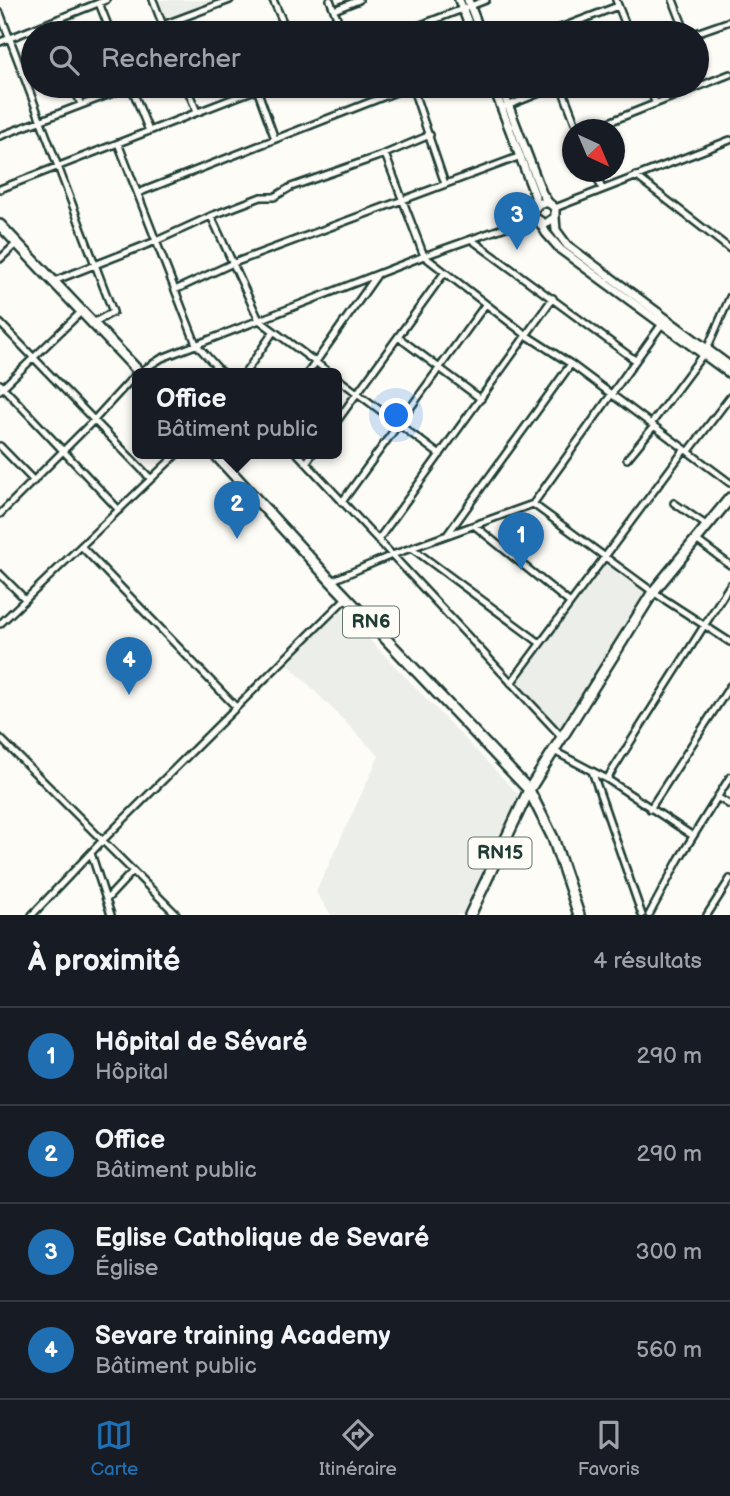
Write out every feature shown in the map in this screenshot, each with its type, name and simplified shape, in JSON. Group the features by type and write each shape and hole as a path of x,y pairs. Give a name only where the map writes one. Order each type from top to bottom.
{"main road":[{"path":"0,225 134,368"},
{"name":"RN6","path":"219,459 529,790"},
{"path":"579,915 552,838 529,790 653,592 730,498"},
{"name":"RN15","path":"470,915 529,790"}],"street":[{"path":"54,21 106,0"},
{"path":"153,0 161,21"},
{"path":"174,21 230,0"},
{"path":"273,0 282,21"},
{"path":"330,0 338,21"},
{"path":"334,10 359,0"},
{"path":"459,0 467,5 475,21"},
{"path":"429,21 486,0"},
{"path":"673,0 681,21"},
{"path":"99,3 106,21"},
{"path":"575,21 617,3 624,21"},
{"path":"0,13 21,69"},
{"path":"709,28 730,20"},
{"path":"0,42 21,33"},
{"path":"709,82 730,74"},
{"path":"32,98 113,312 93,323"},
{"path":"78,98 81,105"},
{"path":"0,136 99,98"},
{"path":"136,98 149,131"},
{"path":"191,98 197,112"},
{"path":"0,189 234,98"},
{"path":"260,98 275,139"},
{"path":"138,193 381,98"},
{"path":"416,98 445,184"},
{"path":"500,98 542,193 553,209 556,230 567,245 664,321"},
{"path":"503,98 505,106"},
{"path":"505,106 527,98"},
{"path":"564,98 573,119"},
{"path":"654,98 655,102"},
{"path":"615,119 666,98"},
{"path":"54,281 211,216 261,197 274,197 291,187 430,135"},
{"path":"553,209 730,140"},
{"path":"118,143 196,344 218,368"},
{"path":"385,154 424,256 485,305 730,483"},
{"path":"175,290 231,264 524,155"},
{"path":"524,155 535,196 536,216 561,250 730,366"},
{"path":"635,175 730,249"},
{"path":"599,182 602,188"},
{"path":"536,216 540,202 553,209"},
{"path":"146,368 196,344 424,256 536,216 549,223 553,209"},
{"path":"211,216 259,320 324,368"},
{"path":"471,240 635,360"},
{"path":"0,259 17,243"},
{"path":"342,414 445,272"},
{"path":"312,368 377,274"},
{"path":"626,459 705,351 730,297"},
{"path":"378,540 553,298"},
{"path":"342,502 485,305"},
{"path":"82,311 1,387 119,510"},
{"path":"331,581 392,555 533,504 664,321"},
{"path":"0,323 151,479"},
{"path":"248,368 274,331"},
{"path":"398,337 481,399"},
{"path":"705,351 730,374"},
{"path":"447,536 571,365"},
{"path":"1,511 64,451 132,379"},
{"path":"342,382 440,455"},
{"path":"511,683 730,397"},
{"path":"0,446 34,481"},
{"path":"0,624 172,459"},
{"path":"302,459 562,737"},
{"path":"306,463 309,459"},
{"path":"674,503 706,526"},
{"path":"533,504 653,592 730,642"},
{"path":"475,526 570,603"},
{"path":"695,539 730,565"},
{"path":"81,546 236,707"},
{"path":"413,549 540,643"},
{"path":"0,574 25,600"},
{"path":"607,779 730,585"},
{"path":"32,915 91,852 347,597"},
{"path":"650,809 730,686"},
{"path":"0,738 175,914"},
{"path":"554,751 607,779 692,836"},
{"path":"592,771 642,915"},
{"path":"649,915 692,836 730,777"},
{"path":"718,797 730,805"},
{"path":"91,852 111,915"},
{"path":"106,900 133,871"},
{"path":"706,915 730,879"}],"shaded area":[{"path":"158,0 220,0 166,21"},
{"path":"603,559 647,592 562,731 513,684"},
{"path":"338,607 521,797 464,915 331,915 316,892 379,756 284,660"}],"place":[{"name":"Eglise Catholique de Sevaré","path":"517,250"},
{"name":"Office","path":"237,539"},
{"name":"Hôpital de Sévaré","path":"521,570"},
{"name":"Sevare training Academy","path":"129,695"}]}
